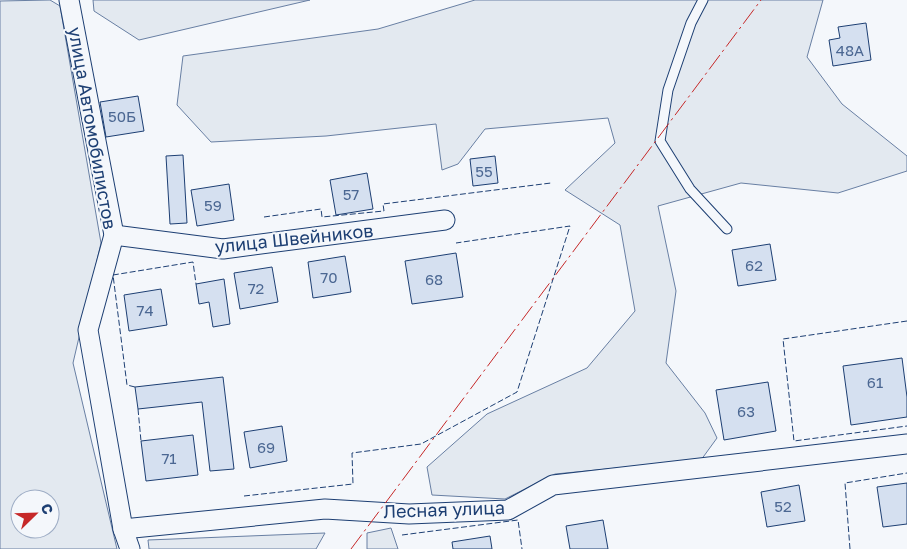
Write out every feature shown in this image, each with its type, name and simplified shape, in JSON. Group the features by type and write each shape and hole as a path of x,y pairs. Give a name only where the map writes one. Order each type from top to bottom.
{"street":[{"name":"улица Автомобилистов","path":"69,0 114,235 88,330 124,529 130,549"},
{"name":"улица Швейников","path":"114,235 222,249 445,220"},
{"name":"Лесная улица","path":"124,529 325,510 409,514 508,510 553,484 907,444"}],"lane":[{"path":"703,0 691,23 668,90 660,140 690,189 727,230"}],"shaded area":[{"path":"50,0 60,6 101,243 73,363 117,549 0,549 0,1"},
{"path":"93,0 310,0 139,40 94,11"},
{"path":"475,0 823,0 807,57 842,104 907,156 907,171 838,193 741,183 658,206 676,291 666,363 705,413 717,438 701,460 555,474 505,499 432,495 427,467 487,414 587,368 635,311 620,225 565,190 615,143 608,118 485,129 458,164 442,170 436,124 326,136 211,142 177,105 183,56 378,29"},
{"path":"391,528 398,549 367,549 367,533"},
{"path":"325,533 316,549 149,549 148,540"}],"building":[{"path":"866,23 871,60 833,66 829,40 840,38 838,27"},
{"path":"138,96 144,131 106,137 100,102"},
{"path":"183,155 187,223 170,224 166,156"},
{"path":"495,156 498,183 473,186 470,159"},
{"path":"367,173 373,209 336,215 330,180"},
{"path":"229,184 234,220 197,226 191,190"},
{"path":"770,244 776,280 738,286 732,250"},
{"path":"456,253 463,297 412,304 405,261"},
{"path":"345,256 351,292 313,298 308,262"},
{"path":"272,267 278,302 240,309 234,273"},
{"path":"224,279 230,324 213,327 209,302 199,304 196,284"},
{"path":"161,289 167,325 129,331 124,295"},
{"path":"902,358 907,397 907,417 851,425 843,366"},
{"path":"223,377 234,469 210,471 202,402 138,409 135,387"},
{"path":"768,382 776,431 724,440 716,390"},
{"path":"282,426 287,461 250,468 244,432"},
{"path":"193,435 198,475 146,481 141,441"},
{"path":"907,483 907,524 883,527 877,487"},
{"path":"799,485 805,521 767,527 761,492"},
{"path":"603,520 608,549 570,549 566,526"},
{"path":"490,536 492,549 453,549 452,542"}],"fence":[{"path":"264,217 321,209 322,217 384,211 383,204 551,183"},
{"path":"244,496 353,484 352,453 421,444 517,392 570,226 456,243"},
{"path":"135,387 127,385 113,275 193,262 196,284"},
{"path":"907,321 783,339 794,441 907,426"},
{"path":"138,409 141,441"},
{"path":"850,549 845,483 907,473"},
{"path":"402,535 518,520 522,549"}],"power":[{"path":"351,549 761,0"}]}
